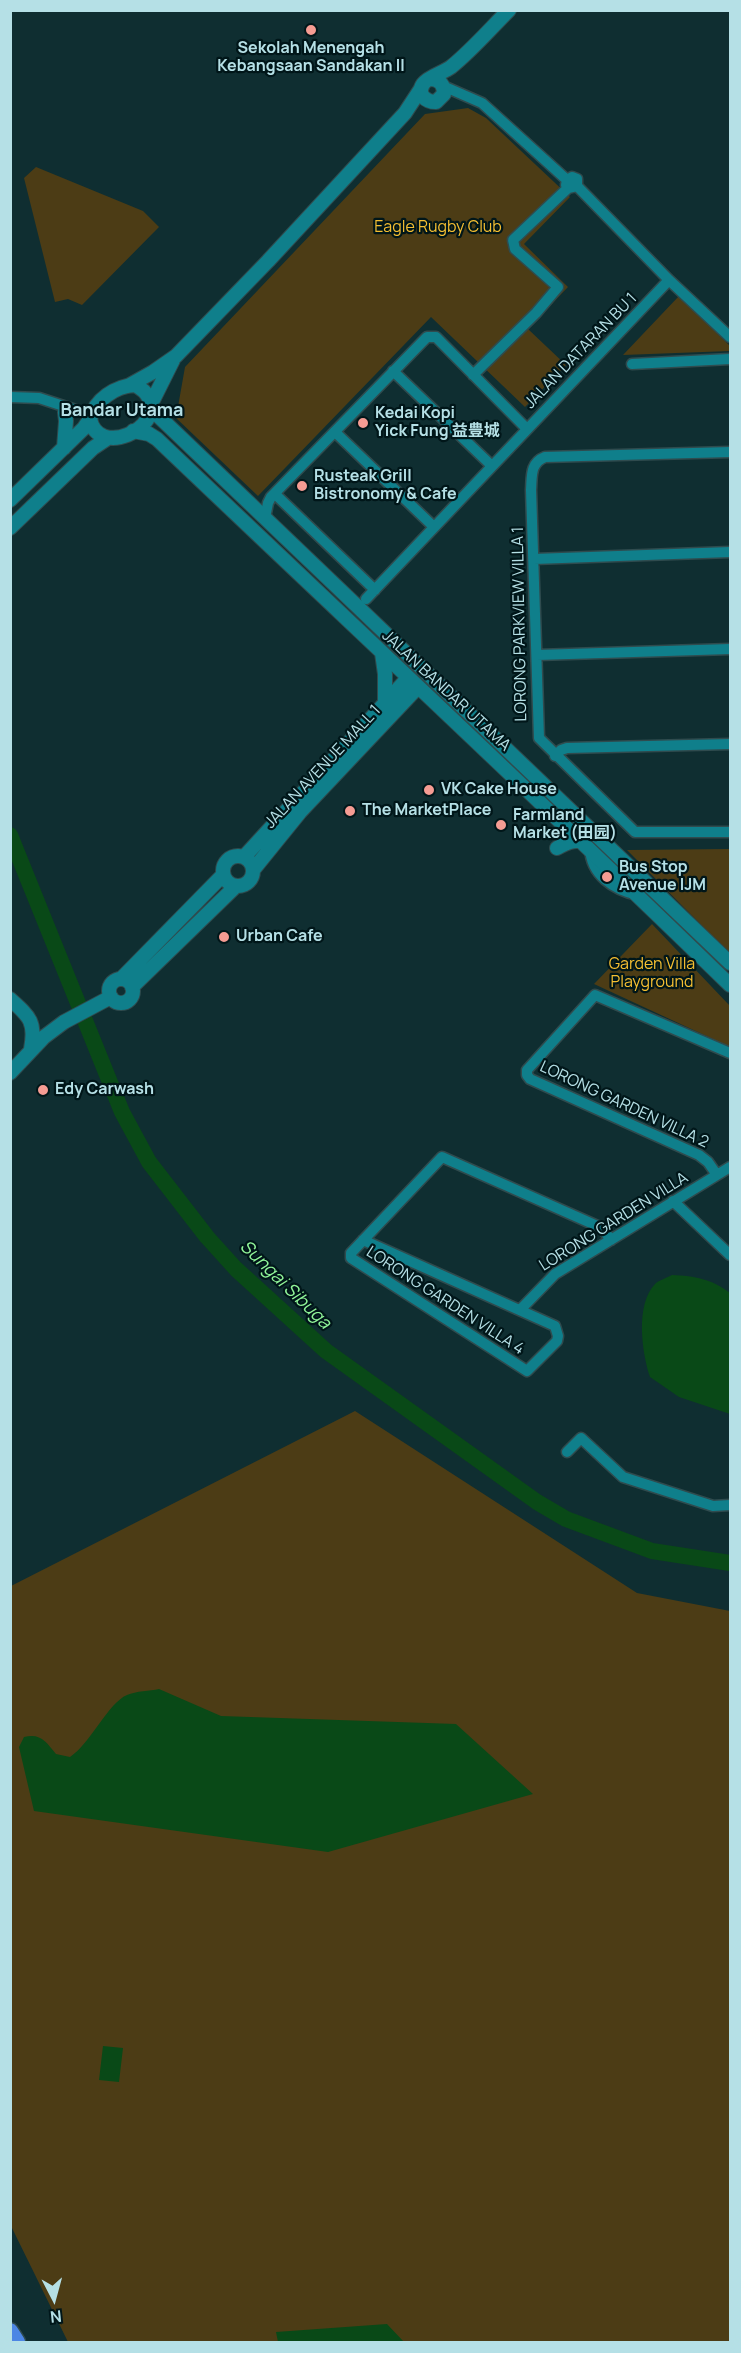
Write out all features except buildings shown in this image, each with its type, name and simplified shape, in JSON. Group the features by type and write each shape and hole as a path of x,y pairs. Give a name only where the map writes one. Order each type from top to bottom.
{"highway":[{"path":"10,2331 17,2343"}],"street":[{"path":"10,500 84,428 105,397 153,372 176,356 405,113 426,83 450,68 509,10"},
{"path":"434,102 444,94 443,86 450,68"},
{"path":"426,83 438,81 443,86 474,99 490,110 730,337"},
{"path":"426,83 423,97 434,102"},
{"path":"405,113 417,106 434,102 474,99"},
{"path":"473,375 558,287 515,249 513,240 571,185"},
{"name":"JALAN DATARAN BU 1","path":"366,599 669,280"},
{"path":"265,518 268,503 275,494 427,336 432,336 527,429"},
{"path":"10,528 93,448 108,438 123,437 147,421 151,406 176,356"},
{"path":"632,364 730,359"},
{"path":"393,371 492,466"},
{"path":"128,386 141,387 151,406"},
{"path":"10,397 39,398 90,417"},
{"path":"27,398 65,412 90,417"},
{"name":"JALAN BANDAR UTAMA","path":"151,406 386,633 416,678 443,711 587,845 730,985"},
{"path":"64,448 65,412"},
{"path":"90,417 94,431 108,438"},
{"name":"JALAN BANDAR UTAMA","path":"133,431 149,434 157,439 382,654 416,678"},
{"path":"335,432 434,527"},
{"name":"LORONG PARKVIEW VILLA 1","path":"730,452 555,457 538,460 532,466 537,732 542,743 635,832 640,834 730,832"},
{"path":"275,494 375,590"},
{"path":"534,559 730,552"},
{"path":"349,597 357,600 366,599 367,616"},
{"path":"537,655 730,649"},
{"path":"382,654 385,702"},
{"path":"416,678 462,707 730,963"},
{"name":"JALAN AVENUE MALL 1","path":"244,857 385,702 416,678"},
{"name":"JALAN AVENUE MALL 1","path":"253,870 300,812 400,707 416,678"},
{"path":"400,707 425,703 443,711"},
{"path":"555,756 567,748 730,744"},
{"path":"565,804 567,826"},
{"path":"557,848 577,840 587,845"},
{"path":"127,983 133,995 125,1002 118,1003 111,998 109,990 112,984 127,983 236,886 247,883 252,877 253,870 250,862 244,857 230,858 224,866 223,875 127,983"},
{"path":"223,875 228,882 236,886"},
{"name":"LORONG GARDEN VILLA 2","path":"717,1175 708,1162 699,1155 530,1079 527,1075 530,1064 595,995 730,1053"},
{"path":"10,1073 31,1049 59,1026 111,998"},
{"path":"10,999 31,1021 59,1026"},
{"path":"31,1021 31,1049"},
{"path":"363,1240 442,1157 602,1228 611,1240"},
{"name":"LORONG GARDEN VILLA","path":"520,1310 555,1274 730,1167"},
{"path":"673,1201 730,1255"},
{"name":"LORONG GARDEN VILLA 4","path":"363,1240 555,1326 557,1341 527,1371 351,1258 351,1253 363,1240"},
{"path":"567,1452 581,1438 623,1477 713,1506 730,1505"}],"green space":[{"name":"Eagle Rugby Club","path":"468,108 486,118 570,197 524,244 568,287 528,329 566,365 525,407 431,317 258,496 176,418 185,367 425,114"},
{"path":"36,167 143,211 159,227 82,305 68,299 55,302 24,178"},
{"path":"679,296 730,346 730,351 623,355"},
{"path":"730,849 730,954 627,850"},
{"name":"Garden Villa Playground","path":"652,924 730,1006 730,1047 594,984"},
{"path":"355,1411 637,1593 730,1611 730,2342 68,2342 11,2226 11,1586"}],"shaded area":[{"path":"672,1275 703,1279 717,1284 730,1293 730,1414 679,1397 650,1377 642,1329 645,1304 655,1284"},
{"path":"159,1689 221,1716 456,1724 533,1794 328,1852 34,1811 19,1747 24,1737 39,1737 56,1754 70,1757 85,1743 120,1699 127,1695"},
{"path":"103,2046 123,2048 119,2082 99,2080"},
{"path":"387,2324 404,2342 278,2342 276,2332"}],"waterway":[{"name":"Sungai Sibuga","path":"10,835 122,1112 149,1162 207,1237 236,1269 326,1351 537,1502 566,1519 652,1551 730,1563"}],"place":[{"name":"Sekolah Menengah Kebangsaan Sandakan II","path":"311,30"},
{"name":"Kedai Kopi Yick Fung 益豊城","path":"363,423"},
{"name":"Rusteak Grill Bistronomy & Cafe","path":"302,486"},
{"name":"VK Cake House","path":"429,790"},
{"name":"The MarketPlace","path":"350,811"},
{"name":"Farmland Market (田园)","path":"501,825"},
{"name":"Bus Stop Avenue IJM","path":"607,877"},
{"name":"Urban Cafe","path":"224,937"},
{"name":"Edy Carwash","path":"43,1090"}],"district":[{"name":"Bandar Utama","path":"122,411"}]}
